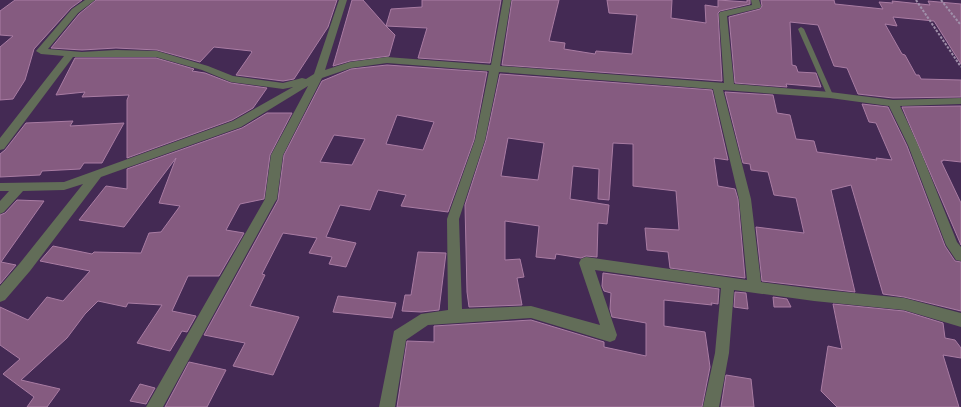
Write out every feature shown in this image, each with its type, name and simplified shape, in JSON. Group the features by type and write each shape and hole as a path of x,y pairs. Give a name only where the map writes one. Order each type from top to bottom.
{"street":[{"path":"91,0 75,11 41,51 70,54 157,54 205,68 231,79 283,86 350,65 386,60 830,95 893,103 961,102"},
{"path":"154,407 271,198 277,155 318,76 343,0"},
{"path":"455,316 453,219 480,140 495,69 507,0"},
{"path":"729,87 723,14 758,6 755,0"},
{"path":"0,146 70,54"},
{"path":"0,187 64,186 237,124 318,76"},
{"path":"717,86 730,134 744,198 755,287"},
{"path":"893,103 913,146 952,245 961,256"},
{"path":"0,296 25,267 97,174"},
{"path":"0,209 20,187"},
{"path":"387,407 399,336 426,319 532,312 610,335 586,263 814,295 904,304 961,320"},
{"path":"712,407 722,353 728,283"}],"lane":[{"path":"801,29 830,95"}],"path":[{"path":"916,0 961,67"},
{"path":"941,0 960,24"}],"building":[{"path":"15,0 82,0 71,8 34,49 25,80 13,99 0,100 0,47 13,36 0,35 0,11"},
{"path":"96,0 337,0 328,27 294,79 283,81 236,75 252,52 251,51 214,47 200,62 157,50 116,48 82,50 51,48 79,14"},
{"path":"352,0 363,0 395,35 389,56 350,61 333,66"},
{"path":"422,0 501,0 490,63 418,58 427,28 386,26 391,9 422,7"},
{"path":"512,0 559,0 549,41 565,43 564,49 595,54 596,51 632,54 637,15 609,13 607,0 672,0 671,18 706,23 705,5 718,7 718,0 747,2 747,0 750,0 750,4 720,11 718,13 722,81 502,65"},
{"path":"761,0 834,0 835,4 883,9 879,2 893,3 892,1 930,5 928,1 961,4 961,64 934,21 893,17 897,26 885,24 916,75 919,75 921,79 961,80 961,97 893,98 858,94 847,68 834,66 818,25 790,22 792,65 796,66 798,72 816,73 821,87 786,84 787,87 735,83 729,17 760,9 762,6"},
{"path":"75,58 156,58 194,69 192,71 205,73 231,83 267,88 253,108 232,120 127,158 127,100 129,95 82,97 85,92 56,95"},
{"path":"387,65 487,72 474,140 448,212 401,206 406,195 378,190 370,210 340,205 326,237 356,243 346,267 329,264 332,257 309,253 317,238 283,233 262,274 265,275 250,306 299,317 273,375 233,366 245,343 204,335 278,200 284,155 322,81 351,69","holes":["397,115 434,122 423,150 386,144","334,135 365,139 352,165 320,162"]},
{"path":"500,74 712,90 728,160 714,158 718,186 735,189 738,199 745,278 670,268 668,252 647,250 645,228 679,230 676,191 633,186 633,144 613,143 609,200 598,199 599,169 573,166 570,199 609,205 607,224 598,223 597,257 586,256 581,258 556,254 555,259 536,257 539,226 505,221 505,260 520,259 524,277 517,278 522,305 469,307 467,292 465,205 486,140","holes":["508,138 544,143 538,180 501,176"]},
{"path":"725,92 773,95 777,113 790,115 796,139 814,141 817,152 877,160 876,158 892,160 876,123 869,122 862,104 888,107 907,146 945,246 955,261 961,262 961,311 904,297 883,294 851,185 831,190 855,292 762,281 756,227 804,233 796,198 774,195 768,172 751,170 750,164 743,163"},
{"path":"961,106 961,162 941,161 961,203 961,245 902,107"},
{"path":"267,113 292,113 270,155 264,199 240,204 226,230 244,233 219,276 188,276 172,311 196,316 187,332 182,331 170,351 137,343 162,305 128,303 126,307 98,301 85,314 67,338 21,380 60,389 47,407 27,407 34,397 3,374 20,359 0,345 0,307 28,320 47,297 63,301 90,271 40,261 53,246 92,254 94,252 141,253 149,233 161,232 180,206 159,203 176,158 124,227 79,220 106,186 127,189 127,169 242,128"},
{"path":"73,121 70,126 124,123 102,163 84,163 80,169 42,171 40,175 0,177 0,154 5,150 26,123"},
{"path":"17,200 44,201 1,262 16,265 0,284 0,215 5,213"},
{"path":"418,252 446,253 439,310 421,312 402,311 405,295 411,295"},
{"path":"603,273 719,289 718,304 711,303 712,305 664,300 664,326 705,332 710,367 702,407 397,407 407,341 434,342 434,326 531,320 604,342 604,347 646,356 646,323 612,317 610,309 611,293 604,291 602,286"},
{"path":"735,292 746,293 748,309 734,307"},
{"path":"338,296 396,303 392,318 333,312"},
{"path":"773,297 787,299 791,307 774,307"},
{"path":"833,304 904,311 943,323 945,338 955,340 961,348 961,358 943,355 959,407 837,407 821,391 828,346 842,349"},
{"path":"189,362 226,370 207,407 165,407"},
{"path":"726,375 751,379 754,407 721,407"},
{"path":"140,384 155,388 146,404 130,401"}]}
